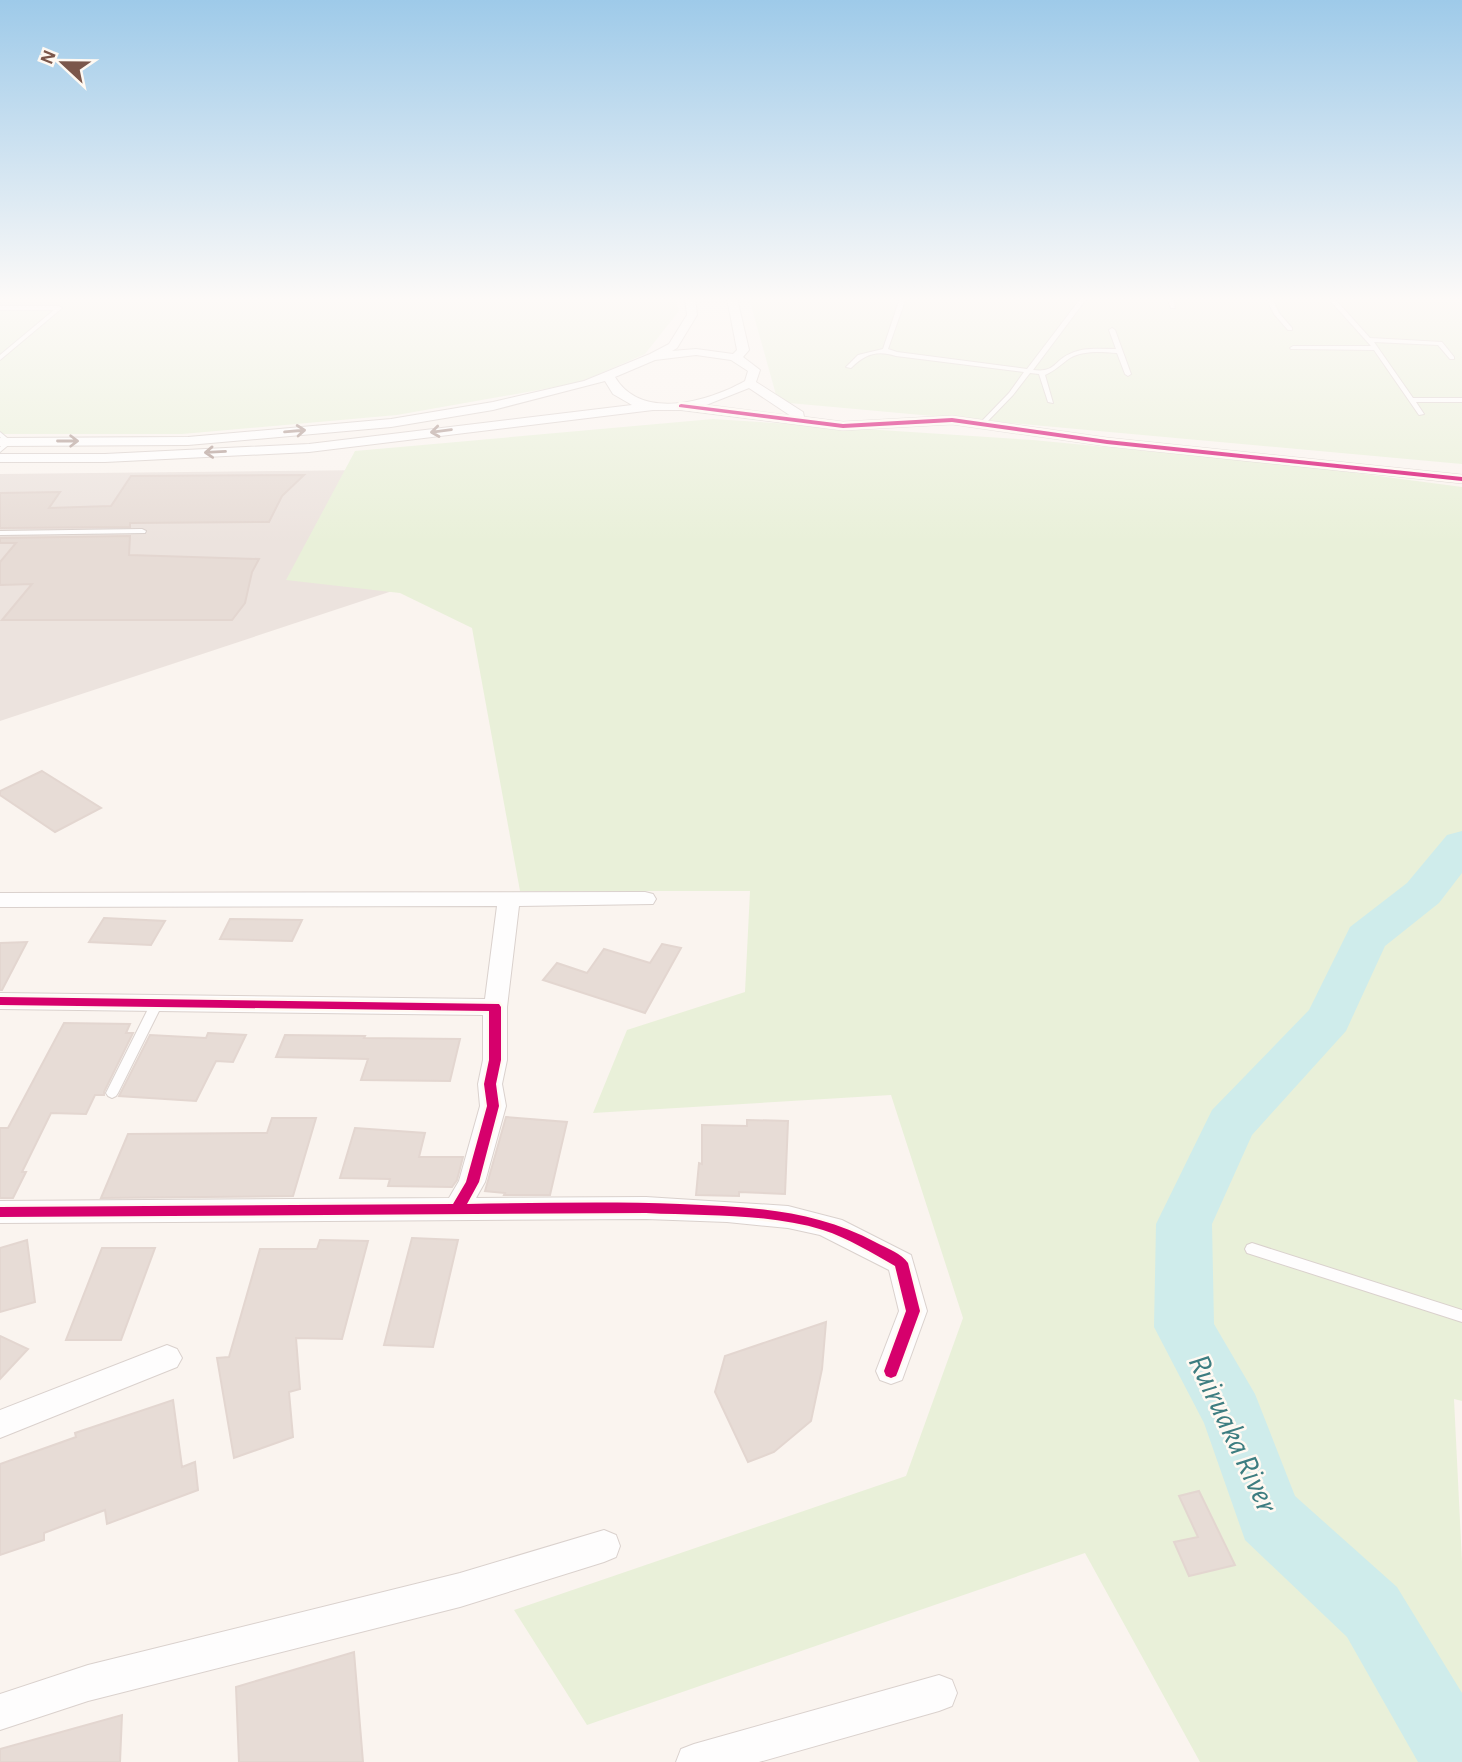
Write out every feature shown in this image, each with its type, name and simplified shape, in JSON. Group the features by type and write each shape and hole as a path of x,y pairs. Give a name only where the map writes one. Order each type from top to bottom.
{"street":[{"path":"2,442 188,441 391,423 494,406 597,380"},
{"path":"609,380 611,387 624,399 655,406"},
{"path":"681,406 724,398 750,383 772,400 813,423"},
{"path":"0,458 105,458 309,448 655,406 681,406 813,423 867,426 953,420 1107,442 1462,479"},
{"path":"0,900 645,899"},
{"path":"457,1209 472,1182 493,1106 490,1084 495,1060 495,1007 509,900"},
{"path":"0,1001 495,1007"},
{"path":"0,1212 646,1208 744,1213 809,1221 864,1241 901,1263 913,1311 891,1371"},
{"path":"0,1424 167,1359"},
{"path":"0,1712 88,1684 460,1590 604,1546"},
{"path":"694,1762 939,1693"}],"lane":[{"path":"982,424 1019,380"},
{"path":"1044,380 1051,402"},
{"path":"1398,380 1421,414"},
{"path":"1411,400 1462,400"},
{"path":"0,533 142,531"},
{"path":"112,1093 157,1003"},
{"path":"1252,1250 1462,1316"}],"shaded area":[{"path":"552,468 525,547 0,721 0,474"}],"green space":[{"path":"0,380 584,380 397,415 182,434 0,434"},
{"path":"772,380 1462,380 1462,464 778,402"},
{"path":"713,419 1033,440 1303,466 1462,487 1462,1401 1454,1399 1462,1562 1462,1762 1200,1762 1085,1553 587,1725 514,1610 906,1476 963,1318 891,1095 593,1113 627,1030 745,992 750,891 520,891 472,628 400,593 286,580 355,451"}],"building":[{"path":"304,475 282,496 269,522 0,528 0,493 60,492 49,508 111,506 131,476"},
{"path":"130,536 129,555 259,559 252,572 245,603 232,620 2,620 32,584 0,585 0,562 16,543 0,543 0,538"},
{"path":"42,771 101,808 55,832 0,795 0,791"},
{"path":"104,918 165,921 151,945 89,942"},
{"path":"230,919 302,920 292,941 220,939"},
{"path":"27,942 2,990 0,990 0,943"},
{"path":"662,944 681,948 645,1013 543,980 557,963 587,973 604,949 650,963"},
{"path":"64,1023 130,1024 126,1033 133,1033 104,1095 95,1095 86,1114 51,1113 22,1172 26,1172 13,1198 0,1198 0,1128 8,1128"},
{"path":"208,1033 246,1035 233,1062 216,1061 196,1101 119,1096 150,1035 206,1038"},
{"path":"285,1035 460,1039 450,1081 361,1080 368,1059 276,1057"},
{"path":"506,1117 567,1122 550,1195 504,1195 505,1193 485,1191"},
{"path":"272,1118 316,1118 293,1196 101,1198 128,1134 267,1133"},
{"path":"747,1120 788,1121 785,1194 739,1192 739,1196 696,1195 699,1163 702,1164 702,1125 747,1126"},
{"path":"355,1128 425,1133 419,1157 463,1157 457,1180 452,1187 388,1186 390,1179 340,1178"},
{"path":"412,1238 458,1240 433,1347 384,1345"},
{"path":"27,1240 35,1302 0,1312 0,1248"},
{"path":"320,1240 368,1241 342,1339 296,1338 300,1389 289,1392 293,1437 234,1458 217,1358 229,1357 260,1249 317,1249"},
{"path":"102,1248 155,1248 121,1340 66,1340"},
{"path":"826,1322 822,1369 811,1421 774,1452 748,1462 715,1392 725,1356"},
{"path":"0,1336 28,1349 0,1379"},
{"path":"173,1400 182,1467 195,1462 198,1490 107,1524 105,1510 44,1533 44,1540 0,1555 0,1464 76,1437 75,1433"},
{"path":"1199,1491 1235,1565 1189,1576 1174,1542 1198,1537 1179,1496"},
{"path":"354,1652 363,1762 239,1762 236,1687"},
{"path":"122,1715 120,1762 0,1762 0,1749"}],"waterway":[{"name":"Ruiruaka River","path":"1461,1762 1372,1612 1269,1517 1233,1415 1184,1327 1184,1224 1231,1124 1329,1019 1366,938 1423,893 1462,844"}],"cycle path":[{"path":"681,406 843,426 952,420 1107,442 1462,479"},
{"path":"0,1001 495,1007 495,1060 490,1084 493,1106 472,1182 457,1209"},
{"path":"0,1212 646,1208 788,1217 844,1233 901,1263 913,1311 891,1371"}]}
